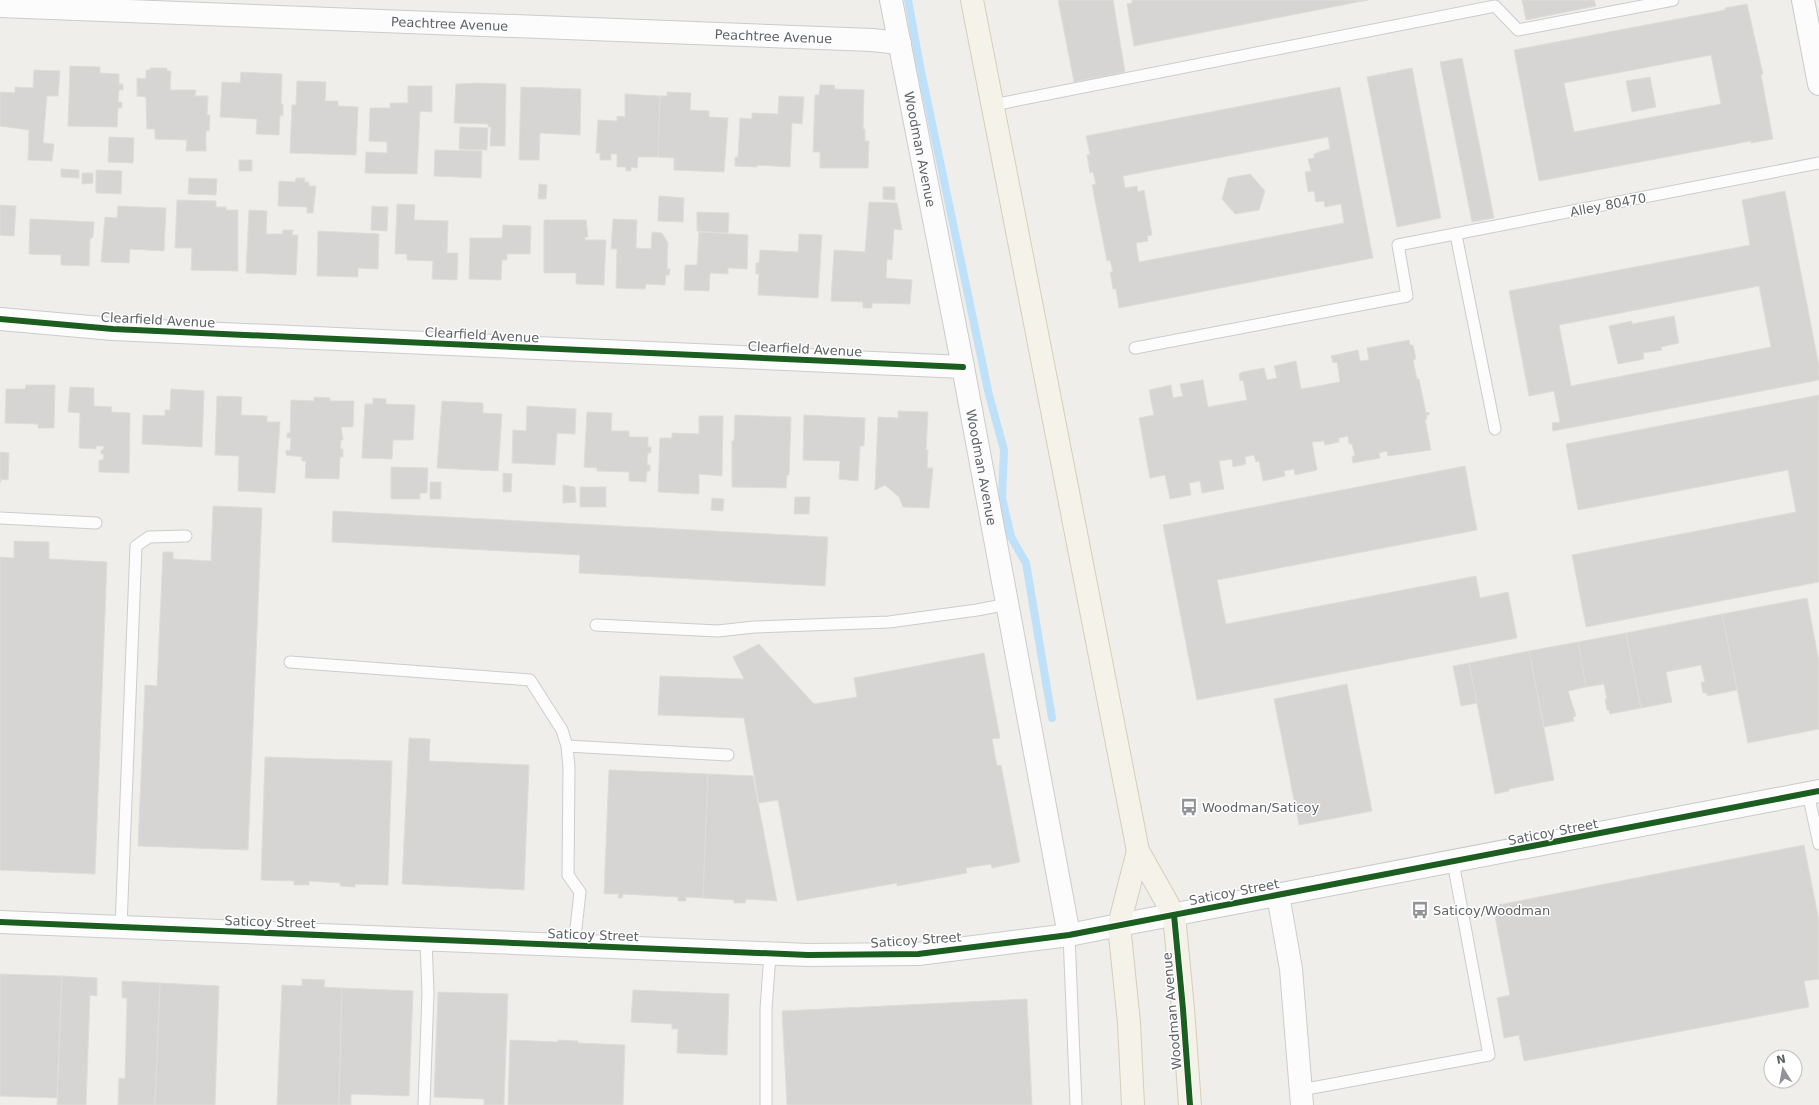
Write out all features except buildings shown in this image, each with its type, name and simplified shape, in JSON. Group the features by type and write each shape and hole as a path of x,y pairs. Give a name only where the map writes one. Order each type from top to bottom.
{"main road":[{"name":"Woodman Avenue","path":"972,0 1138,851 1174,915 1190,1105"},
{"name":"Woodman Avenue","path":"1132,1105 1128,1023 1119,925 1138,851"}],"street":[{"name":"Woodman Avenue","path":"891,0 963,367 1069,936"},
{"path":"1803,0 1819,84"},
{"name":"Peachtree Avenue","path":"0,6 872,40 900,43"},
{"name":"Clearfield Avenue","path":"0,318 121,330 963,367"},
{"name":"Saticoy Street","path":"0,922 770,954 918,954 1069,936 1119,925 1814,792"},
{"path":"1278,895 1291,969 1302,1098"}],"lane":[{"path":"993,105 1495,6 1518,30 1673,0"},
{"name":"Alley 80470","path":"1135,348 1407,296 1398,245 1819,164"},
{"path":"1456,235 1495,429"},
{"path":"0,518 96,523"},
{"path":"121,927 136,546 148,537 186,536"},
{"path":"596,625 718,631 754,627 888,622 977,610 1008,604"},
{"path":"290,662 530,680 562,730 568,746 568,876 580,892 574,946"},
{"path":"568,746 728,755"},
{"path":"1814,792 1819,844"},
{"path":"1302,1098 1489,1055 1453,862"},
{"path":"1069,936 1076,1105"},
{"path":"424,1105 428,993 426,940"},
{"path":"766,1105 766,1009 770,954"}],"waterway":[{"path":"908,0 920,66 989,395 1004,450 1002,498 1011,537 1026,563 1052,718"}],"cycle path":[{"path":"0,319 113,329 963,367"},
{"path":"0,922 808,955 918,954 1069,935 1819,791"},
{"path":"1174,915 1190,1105"}],"place":[{"name":"Woodman/Saticoy","path":"1189,807"},
{"name":"Saticoy/Woodman","path":"1420,910"}]}
